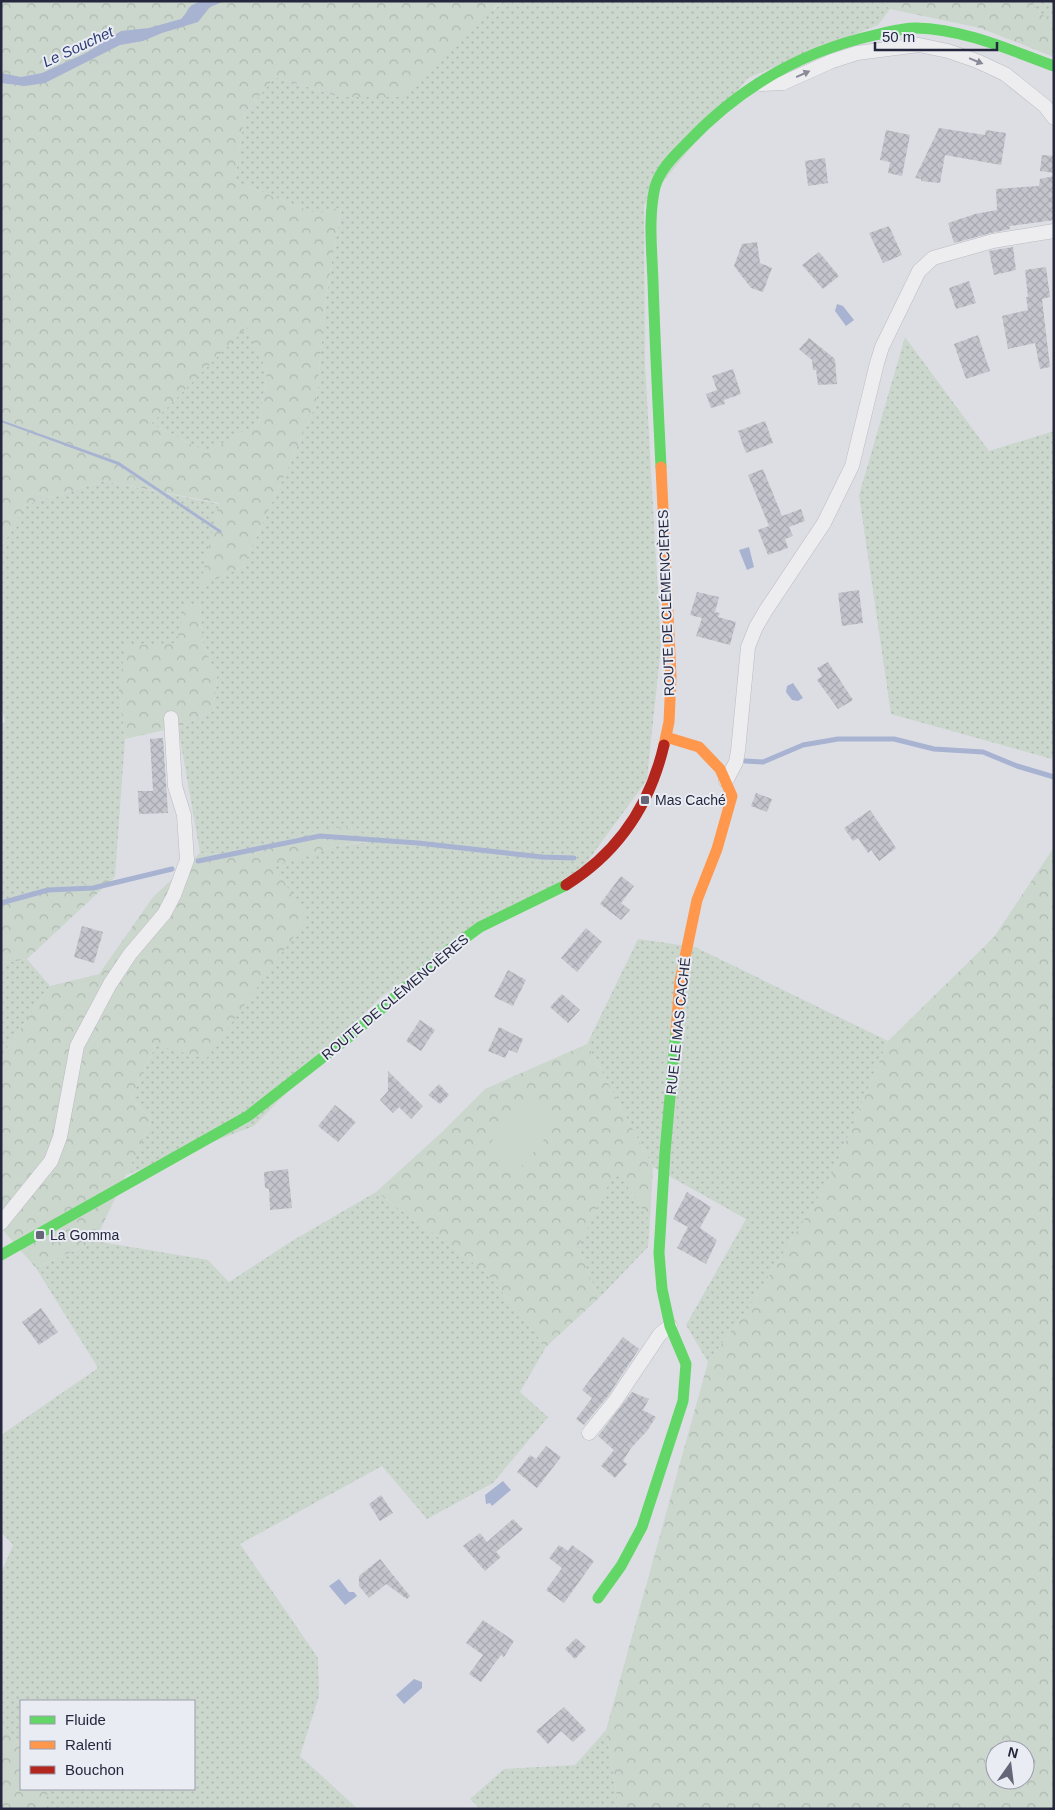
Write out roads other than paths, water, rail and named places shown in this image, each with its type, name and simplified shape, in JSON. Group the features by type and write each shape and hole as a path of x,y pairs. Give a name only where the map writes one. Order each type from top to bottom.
{"street":[{"name":"ROUTE DE CLÉMENCIÈRES","path":"1,1256 248,1116 349,1037 450,949 480,927 556,892 580,876 604,857 637,815 655,778 666,737 671,677 653,302 652,220 656,184 668,163 698,130 727,105 756,84 795,62 841,43 913,28 960,35 1054,66"},
{"path":"756,84 783,83 832,61 857,53 919,45 948,51 977,61 1005,74 1046,106 1054,118"},
{"path":"726,782 736,762 738,750 748,647 756,627 766,610 824,523 852,466 882,347 919,271 933,258 992,241 1054,231"},
{"path":"1,1222 51,1160 60,1137 77,1046 110,984 130,954 164,914 174,895 187,860 184,815 175,786 171,718"},
{"name":"RUE LE MAS CACHÉ","path":"598,1598 621,1566 642,1527 683,1401 686,1364 670,1326 662,1289 659,1228 680,981 698,900 717,849 732,796 720,770 700,747 666,737"},
{"path":"589,1433 615,1401 660,1334 670,1326"}],"water":[{"path":"202,1 225,1 210,7 198,22 143,41 120,45 45,83 25,86 1,83 1,73 21,77 42,73 86,53 121,31 149,28 181,19 190,6"},
{"path":"837,304 843,306 854,320 846,326 835,311"},
{"path":"1,420 119,462 222,531 220,533 118,465 1,422"},
{"path":"749,547 754,567 747,570 739,550"},
{"path":"793,683 803,698 798,701 792,700 786,692 787,686"},
{"path":"503,1481 511,1490 492,1506 490,1503 486,1504 485,1495"},
{"path":"339,1579 349,1592 354,1592 357,1596 345,1605 329,1586"},
{"path":"414,1679 422,1682 422,1688 404,1704 396,1695"}],"waterway":[{"path":"745,761 763,762 803,745 838,739 894,739 934,749 983,752 1017,766 1054,777"},
{"path":"198,861 320,836 418,843 542,857 574,858"},
{"path":"1,903 48,890 93,888 172,869"}],"place":[{"name":"Mas Caché","path":"645,800"},
{"name":"La Gomma","path":"40,1235"}],"water label":[{"name":"Le Souchet","path":"78,47"}]}
